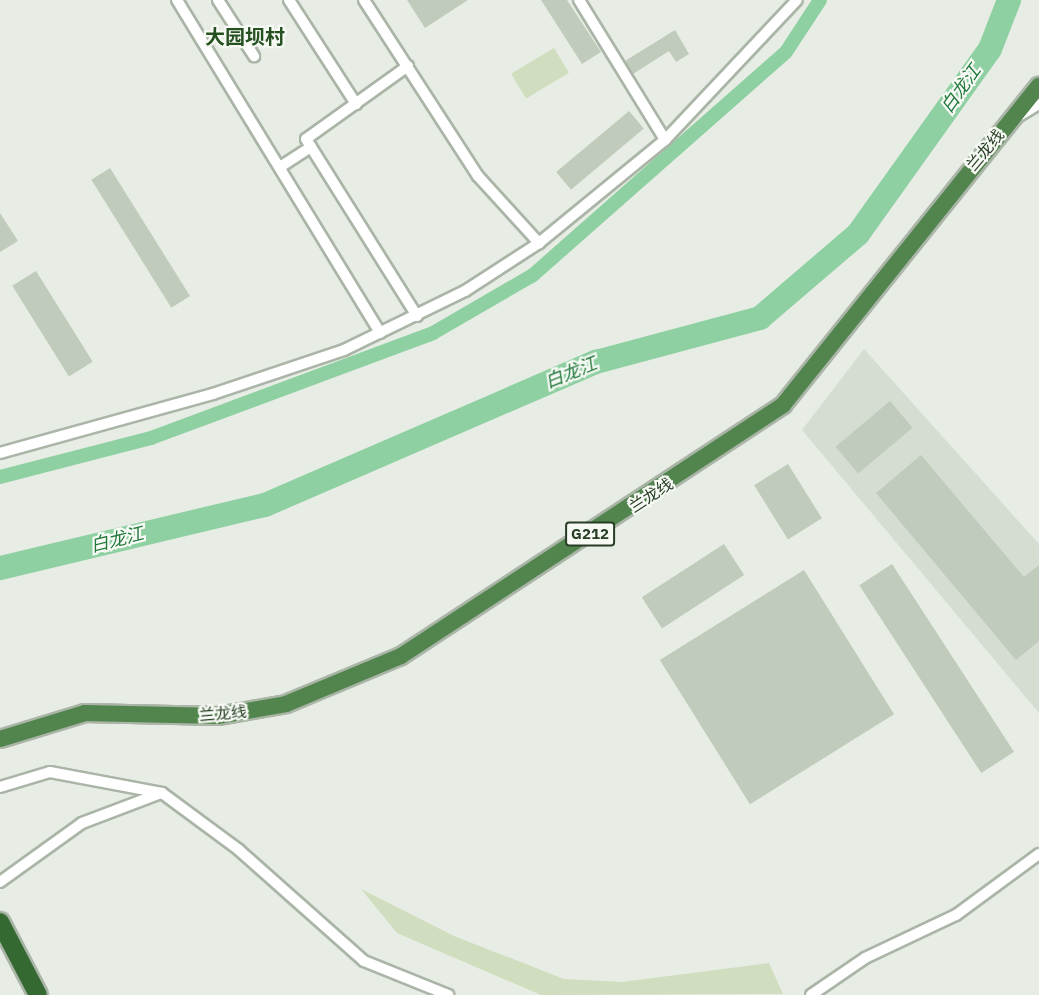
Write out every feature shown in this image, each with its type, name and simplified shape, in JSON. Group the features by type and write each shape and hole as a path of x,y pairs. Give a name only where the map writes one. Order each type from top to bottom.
{"highway":[{"name":"兰龙线","path":"0,739 84,712 218,716 286,704 401,656 783,405 824,360 1008,122 1039,86"},
{"path":"0,922 38,995"}],"street":[{"path":"177,0 380,333"},
{"path":"218,0 254,56"},
{"path":"289,0 356,104"},
{"path":"364,0 478,176 539,243"},
{"path":"579,0 665,140"},
{"path":"0,453 213,394 380,333 417,316 539,243 665,140 797,0"},
{"path":"408,66 306,139 417,316"},
{"path":"1008,122 1039,105"},
{"path":"280,167 311,147"},
{"path":"0,788 50,772 162,793 239,850 364,961 448,995"},
{"path":"0,882 82,822 162,793"},
{"path":"811,995 865,958 956,915 1039,854"}],"shaded area":[{"path":"864,349 1039,544 1039,713 802,430"}],"green space":[{"path":"554,48 569,73 526,99 511,74"},
{"path":"361,889 454,936 564,979 622,982 769,963 783,994 541,995 397,933"}],"building":[{"path":"407,0 468,0 425,28"},
{"path":"541,0 567,0 601,52 582,64"},
{"path":"675,30 689,54 676,62 669,51 633,74 625,61"},
{"path":"629,111 644,129 571,190 556,172"},
{"path":"110,168 190,296 171,308 91,180"},
{"path":"0,213 18,241 0,252"},
{"path":"36,271 93,362 69,377 12,286"},
{"path":"890,401 912,428 858,473 836,447"},
{"path":"921,455 1024,577 1039,565 1039,641 1016,660 876,493"},
{"path":"788,464 822,518 788,539 754,485"},
{"path":"724,544 744,575 662,628 642,597"},
{"path":"892,564 1014,752 981,773 859,585"},
{"path":"804,570 894,714 750,804 660,660"}],"waterway":[{"path":"0,477 151,438 433,333 533,275 786,52 820,0"},
{"name":"白龙江","path":"0,568 265,505 596,362 760,318 858,234 990,49 1009,0"}],"district":[{"name":"大园坝村","path":"245,36"}]}
